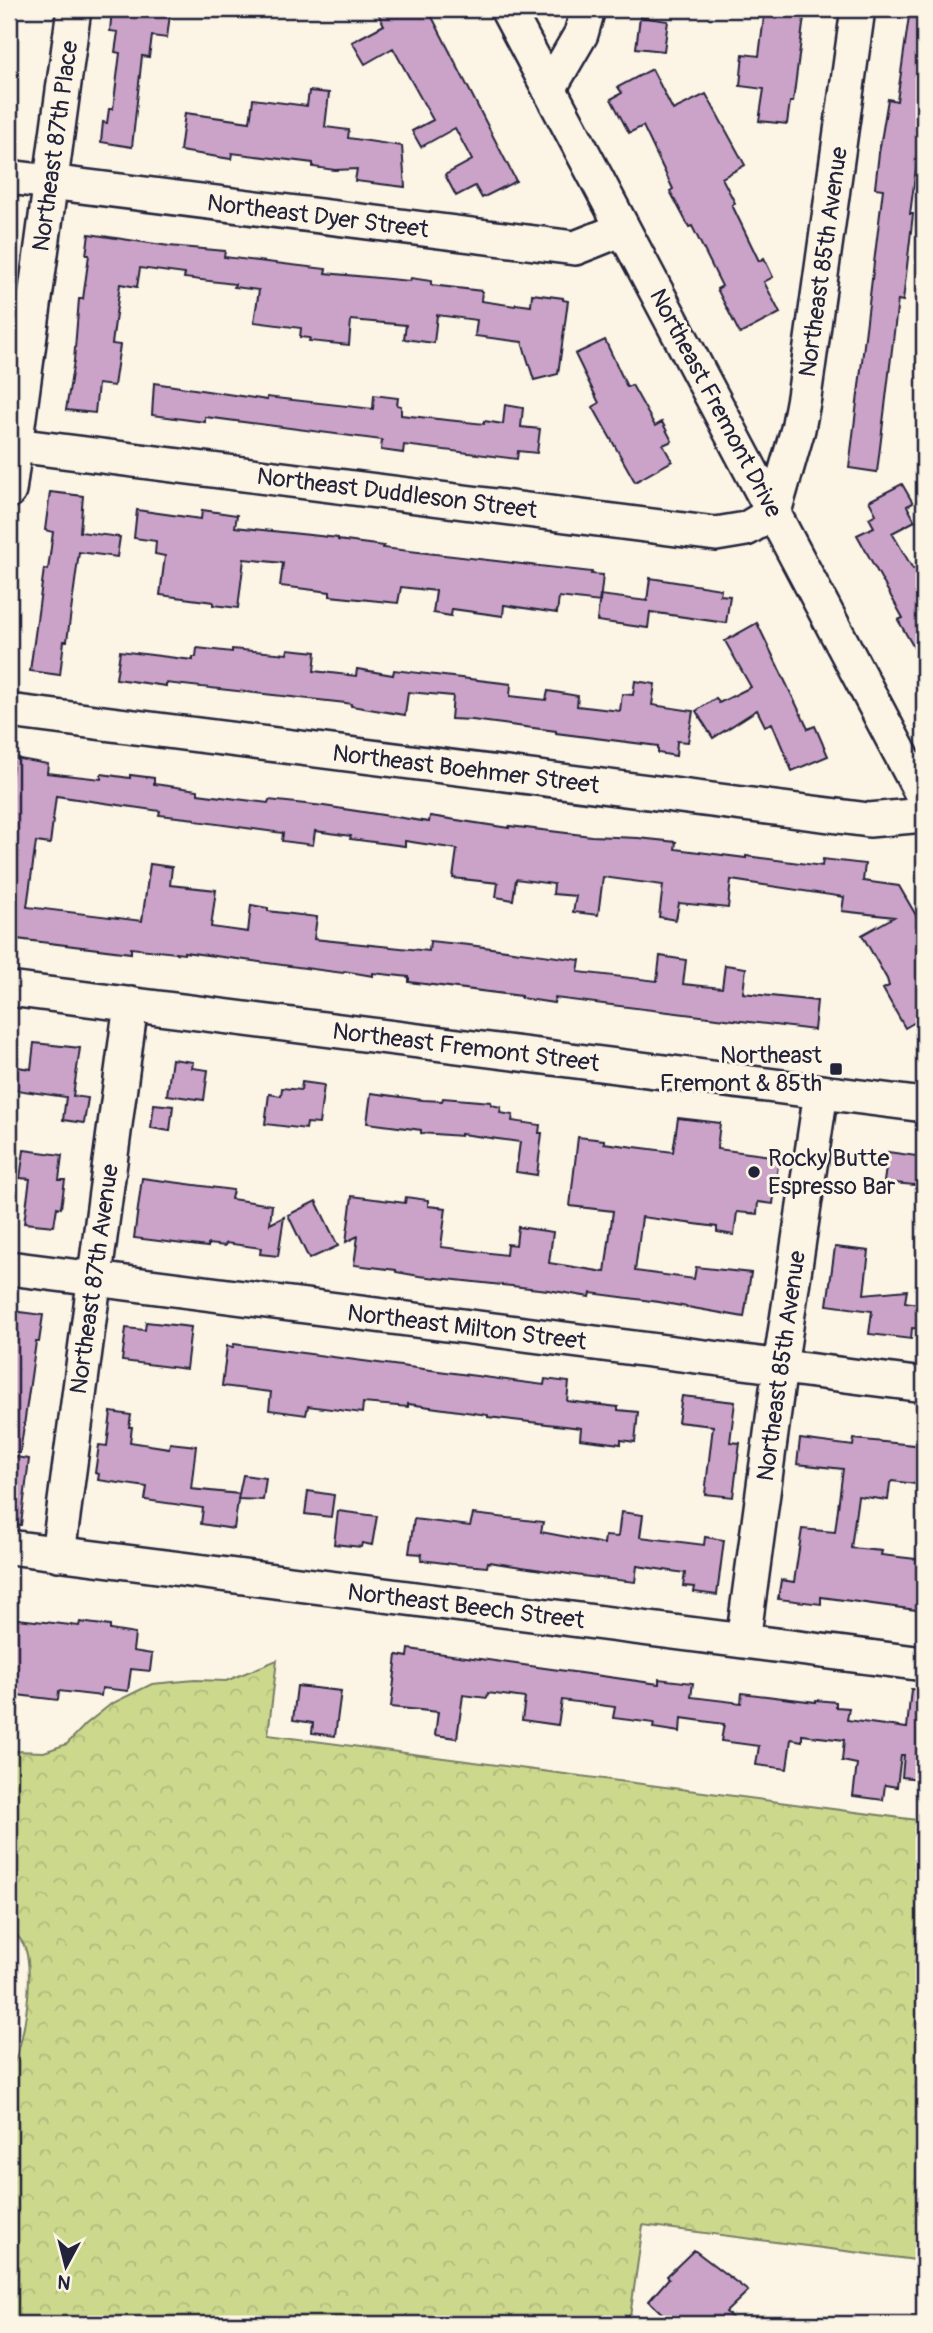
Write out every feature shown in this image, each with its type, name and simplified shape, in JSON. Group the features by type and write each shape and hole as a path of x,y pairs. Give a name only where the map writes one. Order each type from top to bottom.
{"street":[{"name":"Northeast 87th Place","path":"9,491 74,9"},
{"name":"Northeast Fremont Drive","path":"507,9 924,798"},
{"path":"549,89 581,34 588,9"},
{"name":"Northeast 85th Avenue","path":"774,512 798,429 804,397 858,9"},
{"name":"Northeast Dyer Street","path":"9,177 575,248 624,229"},
{"name":"Northeast Duddleson Street","path":"15,445 716,534 746,529 774,512"},
{"name":"Northeast Boehmer Street","path":"9,711 869,820 924,815"},
{"name":"Northeast Fremont Street","path":"9,989 924,1105"},
{"name":"Northeast 87th Avenue","path":"58,1554 131,1004"},
{"name":"Northeast 85th Avenue","path":"743,1641 821,1092"},
{"name":"Northeast Milton Street","path":"9,1268 924,1385"},
{"name":"Northeast Beech Street","path":"9,1548 924,1664"}],"green space":[{"path":"277,1660 268,1735 924,1821 924,2261 643,2225 629,2324 9,2324 9,2072 23,2030 29,1975 24,1944 16,1934 9,1932 9,1747 14,1751 44,1752 67,1744 111,1704 152,1684 195,1680 226,1681"}],"building":[{"path":"112,9 170,14 167,38 152,36 149,57 142,56 132,147 101,142 103,122 107,123 109,109 113,109 120,53 115,52 118,32 110,31"},
{"path":"376,9 428,9 516,181 482,198 475,186 456,196 445,175 472,160 455,128 421,147 412,131 433,120 393,48 365,64 352,42 384,25"},
{"path":"765,9 805,9 793,102 790,102 787,124 759,121 764,89 740,86 743,54 759,56"},
{"path":"910,9 924,9 924,123 910,214 913,214 903,301 898,300 877,472 849,468 883,189 875,188 879,153 888,99 897,101"},
{"path":"640,17 668,21 664,51 636,48"},
{"path":"652,69 673,110 706,94 745,165 722,178 759,261 764,258 773,277 764,282 780,313 740,334 717,289 722,286 692,226 689,227 670,191 673,189 643,126 629,133 611,99 622,93 618,87"},
{"path":"309,91 329,93 325,127 349,130 348,138 402,146 405,187 355,181 357,169 335,170 313,167 313,163 232,153 231,159 180,151 185,113 250,122 253,99 307,106"},
{"path":"89,234 225,251 224,257 326,269 325,273 431,281 431,285 482,291 481,301 515,306 531,306 532,294 563,298 568,301 558,374 534,380 522,342 475,336 477,320 437,315 434,343 404,339 406,325 351,320 349,345 309,341 310,338 300,337 301,328 254,322 259,290 234,287 235,284 184,278 185,274 140,268 137,287 120,284 112,344 120,345 114,386 98,384 95,413 66,410 74,361 79,299 83,299 89,255 86,255"},
{"path":"605,340 627,387 632,385 655,426 662,422 672,441 663,445 672,461 635,482 593,407 599,403 575,354"},
{"path":"154,383 267,400 267,397 373,409 374,395 398,398 397,405 401,406 401,415 484,424 484,421 503,424 505,405 523,408 521,427 540,429 537,453 518,451 517,459 404,445 403,453 381,450 382,440 205,417 205,422 152,415"},
{"path":"902,484 913,503 907,506 915,521 892,533 913,569 924,563 924,665 898,620 903,618 857,535 874,527 869,518 876,514 869,501"},
{"path":"50,492 83,496 80,532 120,537 117,557 79,552 60,675 30,671 44,569 48,570 53,532 45,530"},
{"path":"137,510 201,519 202,510 237,515 235,527 338,538 384,546 383,548 592,572 591,574 603,575 600,602 559,597 557,613 504,605 503,616 452,609 451,616 433,613 436,591 401,587 398,603 330,596 330,592 280,586 283,563 244,559 238,608 160,595 165,556 155,554 156,541 134,538"},
{"path":"650,578 721,589 720,595 730,596 726,623 650,612 648,628 597,621 600,595 647,601"},
{"path":"757,623 808,729 815,726 828,756 792,771 772,723 765,726 757,710 713,738 696,711 716,698 719,703 751,687 725,641"},
{"path":"197,648 287,654 288,649 316,652 314,671 356,676 357,669 393,675 394,670 511,684 510,696 546,700 548,691 578,696 577,706 620,711 622,694 633,695 635,681 655,684 652,705 693,711 688,742 677,741 676,756 658,753 658,746 451,719 453,696 408,692 405,715 346,703 116,679 120,651 193,660"},
{"path":"14,758 48,764 47,773 101,779 101,774 154,778 154,784 198,790 198,794 268,803 269,800 324,806 429,822 430,816 509,828 676,842 675,849 822,866 823,859 865,864 863,881 899,886 924,929 924,1017 905,1028 883,989 889,986 887,979 862,935 894,917 842,911 844,897 731,880 728,908 679,903 676,920 659,917 663,885 603,877 598,915 573,912 576,896 553,894 554,884 516,879 513,900 496,897 498,883 453,878 457,849 405,841 405,846 350,839 351,836 315,831 313,845 282,841 283,833 195,821 159,815 160,811 56,796 50,844 36,842 27,907 142,921 150,864 172,867 170,885 216,890 211,927 248,932 251,905 268,908 268,911 317,917 314,939 429,951 430,941 469,945 580,960 578,972 657,981 660,956 686,960 683,984 722,988 725,965 746,968 743,993 817,1001 814,1030 555,998 554,1003 521,996 409,982 409,977 343,973 184,952 131,948 131,953 9,938 9,830 12,806 9,806 9,800"},
{"path":"34,1043 80,1048 73,1096 88,1098 84,1123 63,1120 66,1097 9,1089 11,1066 31,1069"},
{"path":"172,1059 193,1062 192,1068 208,1070 204,1100 167,1095"},
{"path":"302,1082 324,1085 319,1124 307,1123 306,1129 265,1124 269,1094 281,1096 282,1088 301,1090"},
{"path":"371,1093 423,1100 442,1101 443,1098 491,1102 491,1105 501,1107 500,1113 513,1115 512,1121 540,1125 539,1133 542,1133 537,1175 516,1172 520,1142 461,1134 421,1133 421,1130 367,1123"},
{"path":"154,1104 173,1106 170,1131 151,1128"},
{"path":"678,1118 720,1123 717,1149 779,1157 773,1204 758,1202 757,1214 737,1212 734,1235 717,1232 717,1227 642,1217 635,1271 694,1279 696,1267 751,1273 744,1317 659,1302 591,1293 590,1297 419,1276 354,1265 358,1236 346,1242 352,1196 405,1203 406,1197 428,1200 428,1206 446,1208 441,1247 506,1255 507,1244 516,1245 518,1227 553,1232 549,1263 605,1272 613,1211 570,1206 578,1137 673,1152"},
{"path":"24,1150 62,1155 59,1180 65,1180 61,1208 57,1207 54,1226 24,1223 30,1179 20,1178"},
{"path":"888,1152 924,1157 924,1186 884,1182"},
{"path":"142,1178 233,1190 231,1199 272,1205 270,1224 284,1217 278,1256 260,1254 261,1248 226,1243 225,1246 208,1244 208,1247 134,1238"},
{"path":"316,1201 338,1246 309,1259 288,1215"},
{"path":"835,1247 869,1251 864,1294 907,1290 905,1302 924,1305 924,1329 912,1328 911,1339 869,1334 872,1311 827,1305"},
{"path":"12,1311 43,1315 39,1342 36,1342 20,1453 9,1453 9,1339"},
{"path":"146,1322 191,1327 186,1369 122,1361 126,1328 145,1330"},
{"path":"234,1344 544,1385 545,1379 569,1382 567,1401 638,1412 635,1442 621,1440 621,1444 580,1439 581,1428 408,1404 408,1407 363,1403 362,1413 308,1406 306,1415 269,1410 271,1392 222,1386 227,1346 233,1347"},
{"path":"682,1396 735,1402 730,1442 740,1443 733,1497 705,1494 713,1426 678,1422"},
{"path":"111,1412 131,1415 130,1442 169,1448 170,1443 196,1446 191,1489 239,1494 234,1529 201,1524 203,1508 145,1500 147,1487 98,1480 99,1474 95,1473 99,1445 107,1446"},
{"path":"800,1439 853,1446 854,1439 924,1446 924,1485 892,1481 888,1500 858,1496 851,1548 924,1560 924,1611 821,1597 821,1604 778,1599 781,1580 794,1582 802,1529 835,1532 843,1469 797,1464"},
{"path":"9,1456 29,1459 21,1525 9,1525"},
{"path":"243,1475 266,1478 263,1500 238,1499"},
{"path":"308,1491 334,1495 331,1517 305,1514"},
{"path":"338,1511 377,1516 372,1545 362,1543 361,1547 334,1544"},
{"path":"621,1512 643,1515 640,1537 704,1545 705,1537 724,1540 717,1595 694,1592 695,1587 683,1586 685,1573 637,1566 635,1582 488,1562 487,1567 452,1564 421,1560 422,1554 409,1553 414,1519 470,1526 473,1514 543,1522 541,1532 604,1544 605,1536 618,1537"},
{"path":"9,1618 79,1626 80,1622 110,1626 110,1630 135,1634 133,1651 152,1654 150,1671 131,1669 128,1691 102,1688 101,1696 59,1691 58,1700 9,1694"},
{"path":"409,1649 659,1684 659,1679 693,1683 691,1697 741,1703 742,1693 836,1702 836,1707 849,1708 847,1720 907,1728 911,1689 924,1690 924,1734 919,1779 902,1777 904,1755 901,1755 897,1787 885,1785 883,1800 853,1796 857,1764 842,1761 844,1740 802,1735 802,1741 791,1739 787,1769 756,1765 759,1746 721,1741 724,1724 681,1718 680,1732 653,1728 654,1723 613,1718 615,1707 562,1700 558,1725 522,1720 525,1698 488,1693 487,1698 463,1695 457,1738 435,1735 438,1712 391,1707 397,1655 408,1657"},
{"path":"297,1686 341,1691 335,1736 312,1733 313,1723 293,1720"},
{"path":"694,2250 748,2291 726,2312 738,2324 673,2324 649,2301 669,2278 667,2276"}],"place":[{"name":"Northeast Fremont & 85th","path":"836,1069"},
{"name":"Rocky Butte Espresso Bar","path":"754,1172"}]}
